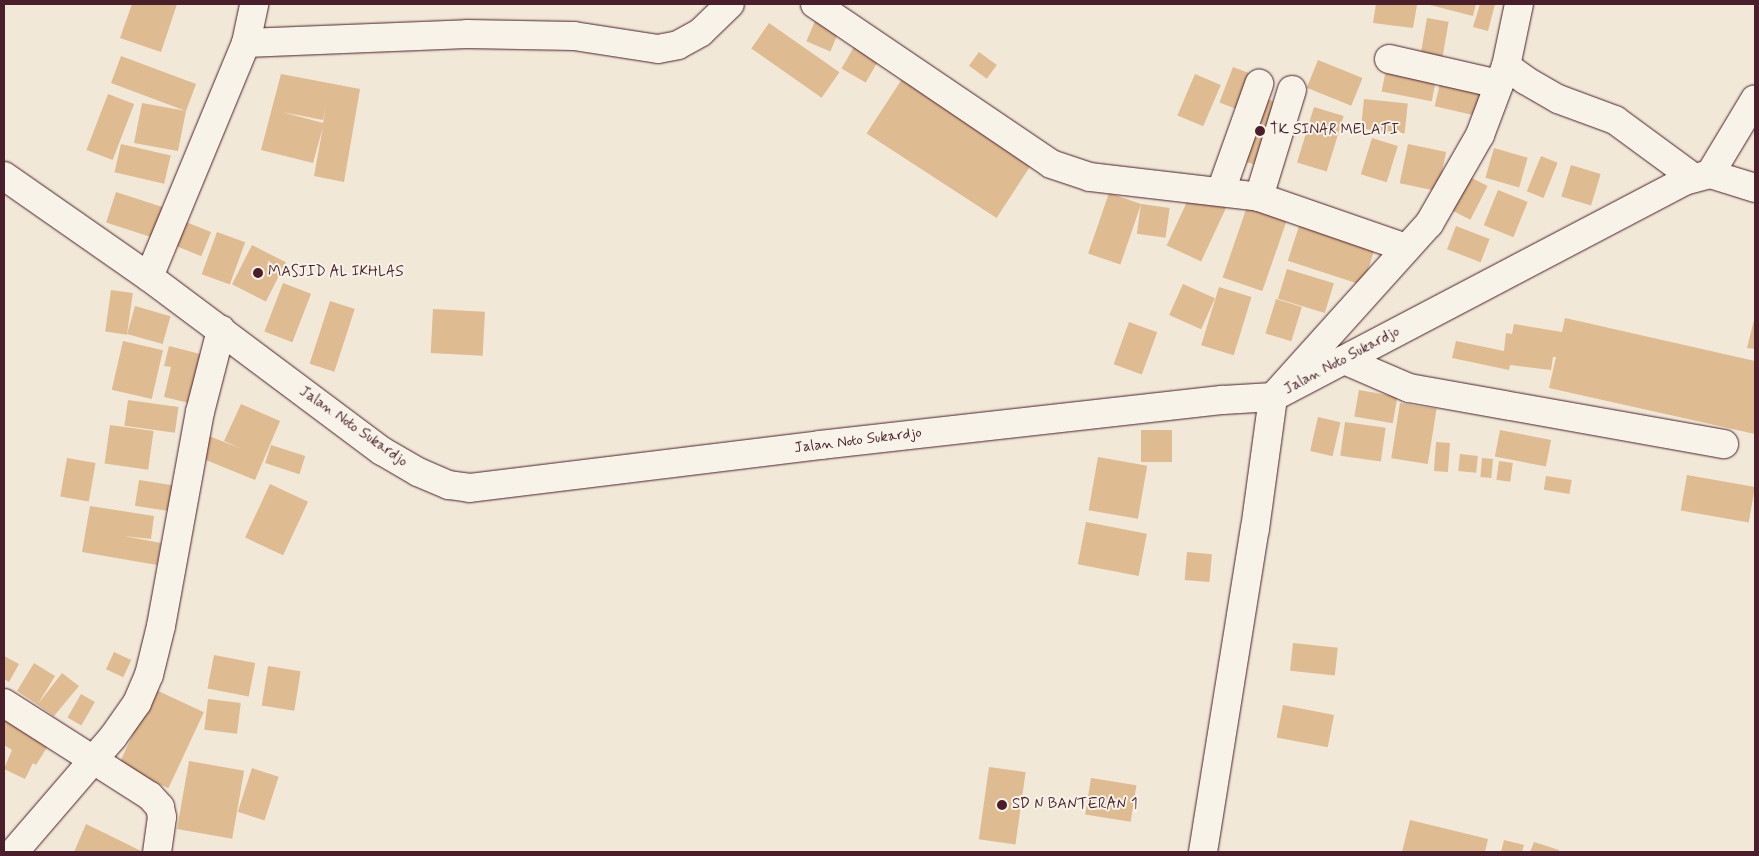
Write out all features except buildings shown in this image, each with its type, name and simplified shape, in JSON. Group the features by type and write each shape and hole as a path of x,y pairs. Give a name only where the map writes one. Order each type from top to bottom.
{"street":[{"path":"148,276 246,42 254,4"},
{"path":"246,42 467,34 574,36 658,49 678,45 701,32 730,4"},
{"path":"815,4 1050,164 1090,177 1259,197 1406,248"},
{"path":"1203,852 1255,529 1272,397 1429,224 1480,135 1503,75 1519,4"},
{"path":"1389,59 1503,75 1525,80 1558,99 1615,120 1702,176 1755,188"},
{"path":"1220,191 1259,84"},
{"path":"1259,197 1292,90"},
{"path":"1702,176 1755,99"},
{"name":"Jalan Noto Sukardjo","path":"4,176 148,276 382,451 418,472 449,485 470,488 820,445 1223,400 1272,397 1684,181 1702,176"},
{"path":"14,852 113,737 137,703 148,675 161,626 198,420 221,330"},
{"path":"1344,360 1409,388 1724,444"},
{"path":"4,702 150,796 160,807 162,817 157,852"}],"place":[{"name":"TK SINAR MELATI","path":"1260,131"},
{"name":"MASJID AL IKHLAS","path":"258,273"},
{"name":"SD N BANTERAN 1","path":"1002,805"}]}
